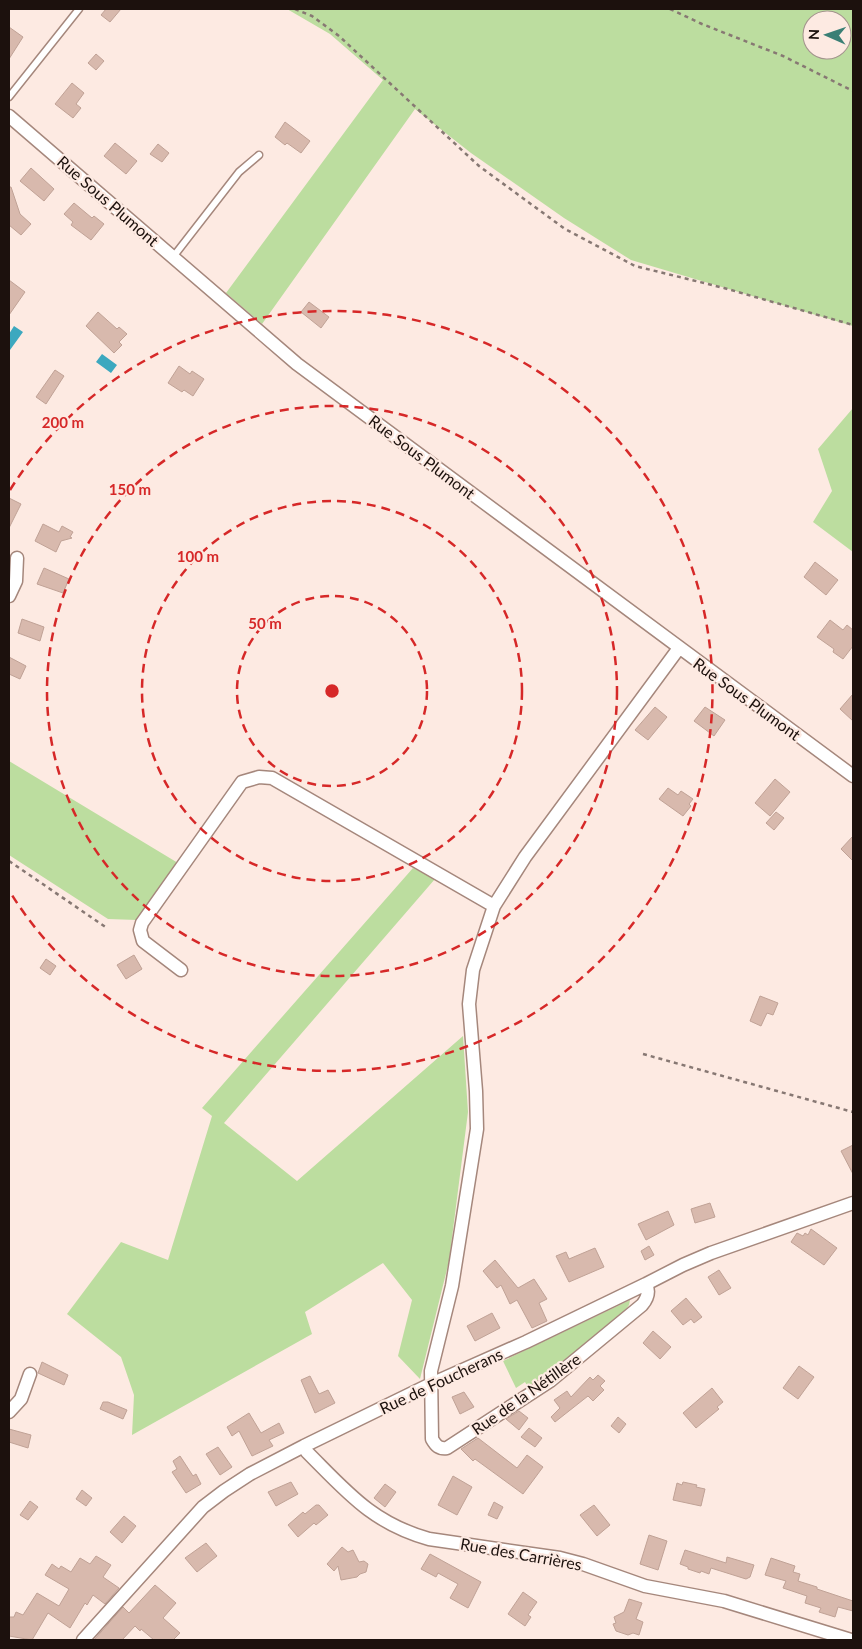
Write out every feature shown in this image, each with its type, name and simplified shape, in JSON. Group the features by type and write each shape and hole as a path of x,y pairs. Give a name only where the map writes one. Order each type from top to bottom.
{"street":[{"name":"Rue Sous Plumont","path":"9,116 297,364 853,776"},
{"path":"9,596 16,581 17,558"},
{"name":"Rue de la Nétillère","path":"646,1284 648,1291 642,1306 573,1364 447,1448 438,1447 432,1439 431,1370 452,1286 477,1128 469,1004 473,970 494,906 525,857 679,648"},
{"path":"181,970 143,941 140,930 142,924 242,782 258,776 272,778 494,906"},
{"name":"Rue de Foucherans","path":"83,1640 203,1508 250,1474 431,1384 526,1342 683,1264 711,1252 853,1203"},
{"path":"9,1412 21,1399 30,1374"},
{"name":"Rue des Carrières","path":"304,1446 307,1452 368,1511 385,1522 417,1536 560,1558 645,1586 724,1601 851,1640"}],"lane":[{"path":"9,97 79,9"},
{"path":"173,257 239,172 259,155"}],"path":[{"path":"295,9 312,16 340,36 479,166 565,229 635,266 724,288 853,325"},
{"path":"670,9 702,24 783,56 853,91"},
{"path":"9,861 107,928"},
{"path":"643,1054 853,1112"}],"green space":[{"path":"287,9 853,9 853,326 631,260 564,218 471,153 415,109 262,324 226,293 383,80 330,34"},
{"path":"853,408 853,552 813,522 832,491 818,449"},
{"path":"9,761 178,863 137,920 108,919 9,855"},
{"path":"413,868 435,879 224,1123 297,1181 463,1036 468,1112 449,1261 420,1379 398,1356 412,1300 383,1263 305,1312 312,1334 132,1435 134,1395 121,1357 67,1314 121,1242 168,1260 212,1116 202,1108"},
{"path":"630,1300 626,1309 572,1354 528,1387 525,1382 516,1388 503,1361"}],"water":[{"path":"14,326 23,332 10,350 9,334"},
{"path":"102,354 117,365 111,373 96,362"}],"building":[{"path":"106,9 121,9 110,22 101,15"},
{"path":"9,27 23,37 9,59"},
{"path":"96,54 104,61 96,70 88,63"},
{"path":"72,83 84,93 76,104 81,108 73,118 55,104"},
{"path":"285,122 310,141 301,153 287,143 285,145 275,137"},
{"path":"115,143 137,161 126,174 104,156"},
{"path":"158,144 169,153 162,162 150,154"},
{"path":"31,168 54,189 44,201 20,181"},
{"path":"9,187 11,187 20,214 31,224 21,235 9,225"},
{"path":"74,203 92,218 94,216 104,224 91,240 71,225 73,222 64,214"},
{"path":"9,280 25,292 9,315"},
{"path":"309,302 329,317 321,328 301,312"},
{"path":"98,312 117,329 119,327 127,334 119,342 122,345 114,353 86,326"},
{"path":"179,366 190,374 192,371 204,379 193,396 184,390 182,392 168,383"},
{"path":"55,370 64,376 46,404 36,397"},
{"path":"9,498 21,504 9,528"},
{"path":"43,524 59,532 62,526 73,532 70,537 72,538 61,541 56,552 35,541"},
{"path":"815,562 838,580 826,595 804,577"},
{"path":"44,568 69,579 63,593 37,584"},
{"path":"22,619 44,627 40,641 18,633"},
{"path":"830,620 843,630 847,625 853,630 853,646 843,659 833,652 834,649 817,637"},
{"path":"9,657 26,666 20,679 9,674"},
{"path":"853,694 853,721 840,709"},
{"path":"655,707 667,717 648,740 635,730"},
{"path":"705,707 725,720 714,736 694,721"},
{"path":"775,779 790,792 770,816 755,803"},
{"path":"668,788 678,795 681,791 693,799 689,804 691,806 683,816 659,799"},
{"path":"776,812 784,818 774,830 766,823"},
{"path":"853,836 853,861 841,849"},
{"path":"134,955 142,969 126,979 117,965"},
{"path":"46,959 56,966 50,975 40,968"},
{"path":"760,996 778,1003 773,1015 767,1013 761,1026 750,1021"},
{"path":"853,1145 853,1174 841,1151"},
{"path":"710,1203 715,1217 695,1223 691,1209"},
{"path":"668,1211 674,1225 646,1240 638,1224"},
{"path":"811,1229 837,1248 824,1265 791,1242 797,1233 803,1236 805,1233 808,1235"},
{"path":"649,1246 654,1255 645,1260 641,1251"},
{"path":"595,1248 604,1267 569,1282 556,1256 566,1252 569,1259"},
{"path":"495,1260 518,1288 534,1279 547,1299 539,1303 547,1321 532,1328 517,1300 510,1304 501,1285 497,1288 483,1271"},
{"path":"719,1270 731,1288 719,1295 708,1277"},
{"path":"686,1298 702,1317 694,1323 691,1319 683,1325 671,1311"},
{"path":"492,1313 500,1328 475,1341 467,1326"},
{"path":"653,1331 671,1347 660,1359 643,1343"},
{"path":"42,1362 68,1375 64,1385 38,1373"},
{"path":"799,1366 814,1377 798,1399 783,1388"},
{"path":"598,1375 605,1381 600,1386 604,1390 593,1401 588,1396 555,1422 551,1417 560,1408 554,1400 567,1391 571,1397 590,1377 593,1380"},
{"path":"310,1376 319,1394 328,1390 335,1403 315,1413 301,1380"},
{"path":"712,1388 723,1402 717,1407 719,1409 696,1428 683,1413"},
{"path":"464,1392 474,1407 460,1414 452,1397"},
{"path":"103,1402 108,1402 127,1410 123,1419 100,1409"},
{"path":"519,1411 528,1418 519,1430 506,1419"},
{"path":"249,1413 261,1433 279,1423 284,1433 269,1440 273,1446 252,1456 239,1431 232,1436 227,1427"},
{"path":"618,1417 626,1424 619,1433 611,1426"},
{"path":"529,1428 542,1438 535,1447 521,1437"},
{"path":"9,1429 31,1435 28,1448 9,1442"},
{"path":"478,1438 517,1468 527,1455 543,1467 523,1494 475,1459 473,1461 461,1449"},
{"path":"218,1447 232,1467 220,1475 206,1454"},
{"path":"180,1456 193,1476 196,1474 201,1484 186,1493 172,1472 177,1469 173,1461"},
{"path":"453,1476 472,1487 457,1515 438,1505"},
{"path":"291,1482 298,1494 276,1506 268,1492"},
{"path":"683,1482 705,1489 701,1506 673,1500 677,1483 682,1485"},
{"path":"385,1484 396,1492 385,1507 374,1498"},
{"path":"82,1490 92,1498 86,1506 76,1499"},
{"path":"30,1501 38,1507 28,1520 20,1515"},
{"path":"494,1502 503,1507 497,1519 488,1515"},
{"path":"316,1505 319,1505 328,1515 316,1525 314,1523 298,1537 288,1525 303,1512 305,1514"},
{"path":"594,1505 610,1525 597,1536 580,1515"},
{"path":"124,1516 136,1526 122,1543 110,1532"},
{"path":"649,1535 667,1541 658,1570 640,1564"},
{"path":"206,1543 217,1556 197,1572 185,1558"},
{"path":"342,1547 348,1552 353,1550 359,1562 364,1561 368,1564 366,1572 357,1577 341,1580 338,1566 334,1571 327,1564"},
{"path":"685,1550 726,1563 727,1557 754,1565 750,1577 746,1579 711,1568 709,1574 701,1571 700,1573 680,1564"},
{"path":"430,1554 481,1582 468,1608 450,1598 458,1584 438,1573 436,1577 421,1569"},
{"path":"96,1556 111,1565 103,1577 119,1588 105,1604 93,1595 87,1605 85,1603 70,1628 48,1613 32,1640 9,1636 9,1617 14,1617 16,1612 23,1615 37,1593 59,1606 69,1589 45,1575 52,1564 59,1569 61,1566 71,1572 80,1558 90,1564"},
{"path":"771,1558 795,1566 793,1572 800,1574 798,1581 853,1601 853,1611 838,1607 835,1617 819,1612 821,1608 805,1603 807,1596 783,1588 786,1581 765,1575"},
{"path":"155,1585 176,1603 163,1618 180,1633 173,1640 154,1640 135,1626 122,1640 94,1640 123,1607 129,1613"},
{"path":"523,1592 537,1602 528,1615 531,1617 525,1626 508,1614"},
{"path":"629,1599 642,1603 636,1619 643,1622 639,1635 633,1633 628,1635 616,1631 613,1624 616,1623 614,1617 624,1612"}]}
